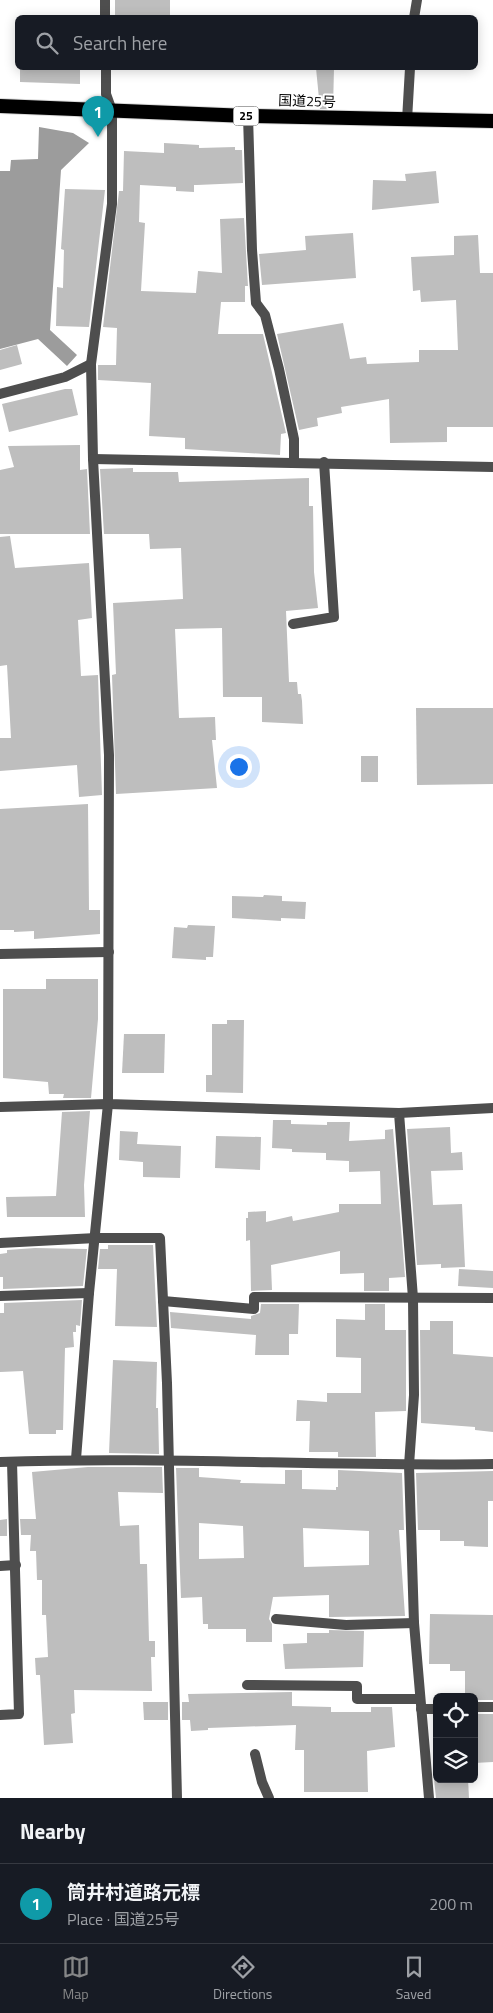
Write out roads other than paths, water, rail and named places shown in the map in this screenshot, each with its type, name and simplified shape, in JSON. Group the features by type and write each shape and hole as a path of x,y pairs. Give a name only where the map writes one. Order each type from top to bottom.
{"highway":[{"name":"国道25号","path":"0,106 248,116 493,121"}],"street":[{"path":"105,0 105,15"},
{"path":"414,15 417,0"},
{"path":"76,1459 89,1293 108,1104 109,755 93,459 91,364 112,204 112,111 106,94 106,70"},
{"path":"407,120 410,70"},
{"path":"248,116 252,250 256,303 265,315 279,369 294,439 294,462"},
{"path":"0,394 65,377 91,364"},
{"path":"93,459 493,466"},
{"path":"293,624 334,617 324,462"},
{"path":"0,954 109,952"},
{"path":"0,1107 108,1104 399,1113 493,1108"},
{"path":"399,1113 413,1298 414,1395 409,1465 414,1623 429,1798"},
{"path":"0,1243 96,1238 160,1238 177,1798"},
{"path":"0,1296 89,1293"},
{"path":"163,1301 254,1309 254,1297 493,1298"},
{"path":"0,1462 76,1459 409,1465 493,1464"},
{"path":"0,1715 19,1714 12,1462"},
{"path":"0,1566 16,1565"},
{"path":"276,1618 346,1625 414,1623"},
{"path":"247,1685 357,1686 357,1698 420,1698"},
{"path":"478,1707 493,1707"},
{"path":"421,1710 433,1709"},
{"path":"255,1754 262,1782 269,1798"}],"place":[{"name":"筒井村道路元標","path":"98,137"}]}
